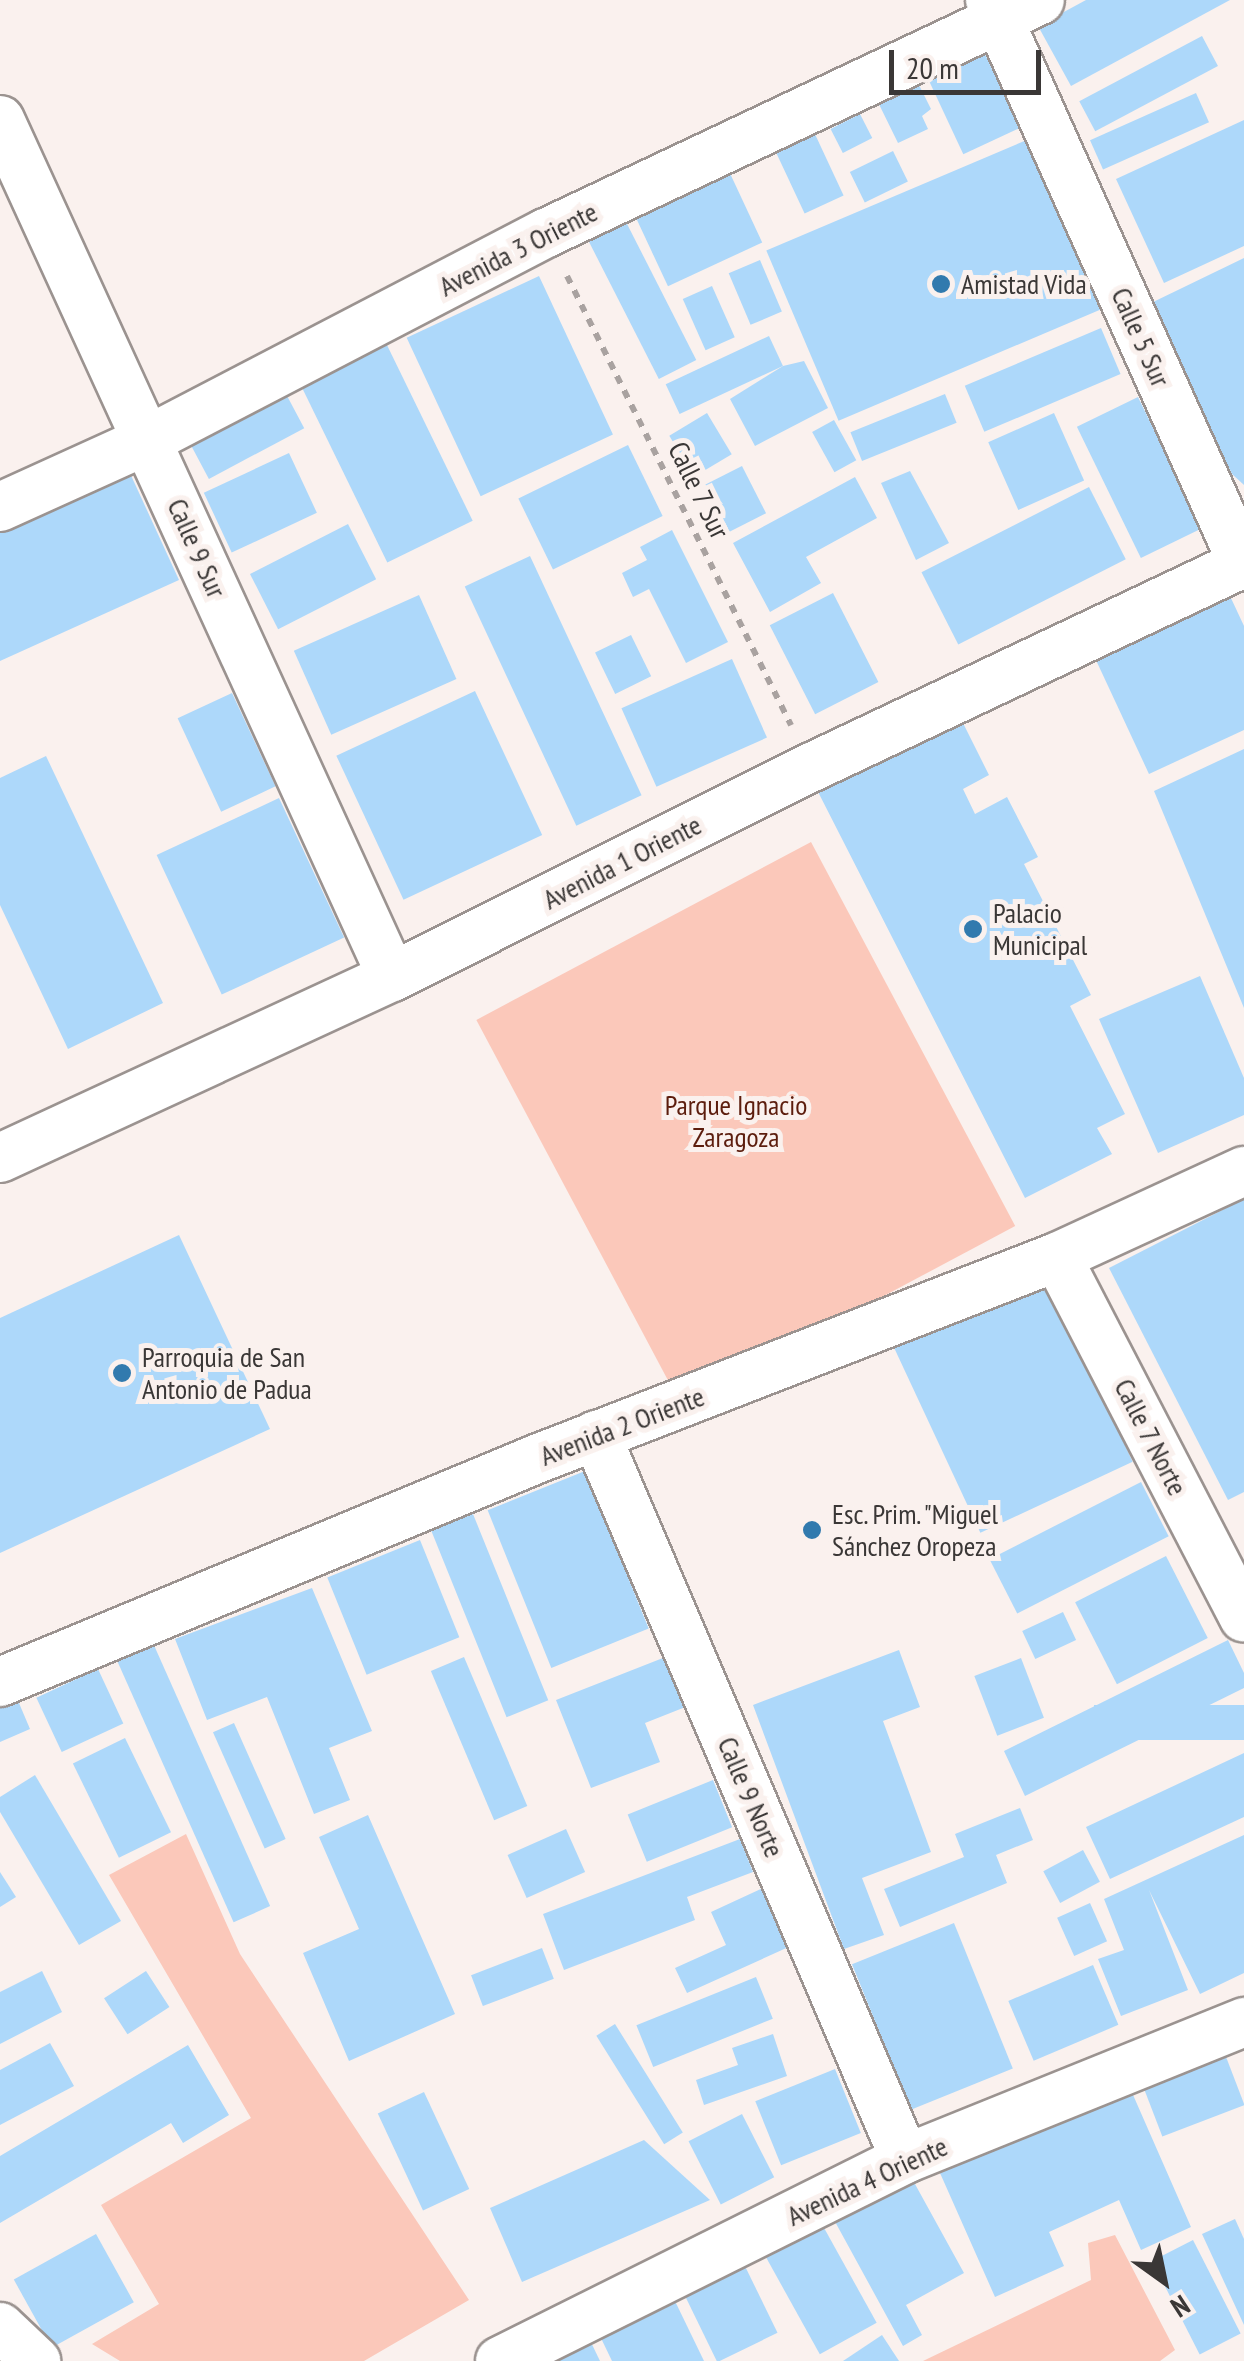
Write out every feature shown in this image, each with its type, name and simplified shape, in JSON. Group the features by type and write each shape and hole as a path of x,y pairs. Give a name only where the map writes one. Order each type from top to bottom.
{"street":[{"name":"Avenida 3 Oriente","path":"0,507 148,440 546,232 1010,7"},
{"name":"Calle 5 Sur","path":"1010,7 1244,565"},
{"name":"Calle 9 Sur","path":"0,120 392,977"},
{"name":"Avenida 1 Oriente","path":"0,1158 392,977 812,767 1244,565"},
{"name":"Avenida 2 Oriente","path":"0,1682 596,1436 1058,1257 1244,1171"},
{"name":"Calle 7 Norte","path":"1058,1257 1244,1617"},
{"name":"Calle 9 Norte","path":"596,1436 905,2160"},
{"name":"Avenida 4 Oriente","path":"500,2361 905,2160 1244,2022"},
{"path":"0,2326 36,2361"}],"path":[{"name":"Calle 7 Sur","path":"546,232 812,767"}],"green space":[{"name":"Parque Ignacio Zaragoza","path":"811,842 1015,1226 681,1404 476,1020"},
{"path":"186,1834 240,1954 469,2300 364,2361 120,2361 92,2344 159,2304 101,2205 251,2118 109,1875"},
{"path":"1115,2235 1175,2350 1160,2361 923,2361 1091,2280 1088,2243"}],"building":[{"path":"1086,0 1230,0 1071,86 1038,26"},
{"path":"1202,36 1218,66 1095,131 1079,101"},
{"path":"984,52 1019,128 963,154 928,78"},
{"path":"912,71 931,109 922,116 928,129 898,143 872,90"},
{"path":"1196,93 1209,122 1103,169 1090,140"},
{"path":"860,114 872,138 843,153 831,129"},
{"path":"1244,120 1244,246 1164,283 1116,179"},
{"path":"814,132 844,195 805,214 775,150"},
{"name":"Amistad Vida","path":"1036,136 1108,306 839,421 766,250"},
{"path":"893,151 908,182 865,203 850,172"},
{"path":"728,169 762,242 668,286 634,213"},
{"path":"625,220 696,360 659,379 588,239"},
{"path":"1244,258 1244,485 1232,474 1149,304"},
{"path":"760,260 782,312 751,325 729,273"},
{"path":"539,276 613,435 481,496 407,338"},
{"path":"712,286 735,337 706,350 683,299"},
{"path":"1101,328 1121,374 984,432 965,386"},
{"path":"769,336 783,366 680,414 666,384"},
{"path":"385,341 473,521 387,562 300,383"},
{"path":"804,361 828,408 755,446 730,399 783,366"},
{"path":"285,392 304,428 209,479 190,443"},
{"path":"945,394 957,423 862,461 850,432"},
{"path":"1138,397 1202,528 1141,558 1077,427"},
{"path":"707,413 732,454 694,477 669,436"},
{"path":"1054,413 1084,481 1018,510 988,442"},
{"path":"834,420 856,460 834,472 812,432"},
{"path":"628,445 663,516 553,569 518,498"},
{"path":"289,453 317,513 232,553 204,493"},
{"path":"742,466 766,513 730,532 705,485"},
{"path":"129,471 179,580 0,661 0,529"},
{"path":"910,471 949,543 916,560 881,483"},
{"path":"855,477 877,518 806,557 821,583 770,612 733,543"},
{"path":"1089,487 1126,559 958,645 921,572"},
{"path":"348,524 376,579 278,629 250,574"},
{"path":"672,530 728,642 686,663 649,589 633,597 622,573 647,560 640,547"},
{"path":"530,556 642,795 576,826 465,586"},
{"path":"833,593 878,682 815,714 770,625"},
{"path":"419,595 456,679 331,735 294,651"},
{"path":"1230,596 1244,626 1244,730 1149,774 1095,658"},
{"path":"631,635 651,676 615,694 595,653"},
{"path":"732,659 767,738 656,787 621,708"},
{"path":"475,691 542,835 404,900 336,756"},
{"path":"232,693 276,786 221,812 178,718"},
{"name":"Palacio Municipal","path":"957,711 989,775 963,789 975,814 1007,797 1038,857 1024,864 1091,995 1070,1006 1125,1114 1097,1128 1112,1154 1025,1198 814,784"},
{"path":"1244,749 1244,1008 1154,791"},
{"path":"46,756 163,1003 68,1049 0,905 0,778"},
{"path":"279,798 344,938 222,995 157,855"},
{"path":"1200,976 1244,1078 1244,1115 1158,1153 1099,1019"},
{"path":"1244,1199 1244,1492 1228,1500 1109,1268"},
{"name":"Parroquia de San Antonio de Padua","path":"179,1235 270,1429 0,1553 0,1318"},
{"path":"1046,1276 1133,1462 980,1533 894,1347"},
{"path":"585,1471 649,1629 551,1668 488,1510"},
{"path":"1141,1482 1169,1536 1017,1614 990,1559"},
{"path":"473,1514 548,1700 507,1717 431,1531"},
{"path":"420,1540 459,1637 367,1675 327,1577"},
{"path":"1166,1556 1208,1638 1117,1684 1075,1602"},
{"path":"312,1588 372,1731 329,1748 350,1800 314,1814 267,1697 207,1720 175,1639"},
{"path":"1063,1612 1076,1640 1035,1659 1022,1631"},
{"path":"1228,1640 1244,1673 1244,1688 1025,1796 1004,1751"},
{"path":"153,1643 270,1906 234,1922 116,1659"},
{"path":"899,1650 920,1707 883,1721 931,1852 862,1878 884,1935 844,1949 753,1705"},
{"path":"668,1656 688,1706 645,1723 660,1762 591,1788 556,1700"},
{"path":"464,1657 527,1806 494,1820 431,1671"},
{"path":"1021,1658 1044,1718 997,1736 974,1676"},
{"path":"98,1669 123,1723 62,1752 36,1698"},
{"path":"16,1696 30,1729 0,1742 0,1703"},
{"path":"1094,1705 1244,1705 1244,1740 1094,1740"},
{"path":"234,1723 286,1839 265,1848 213,1732"},
{"path":"125,1738 171,1832 119,1858 73,1763"},
{"path":"1244,1753 1244,1817 1110,1879 1086,1827"},
{"path":"35,1775 121,1921 79,1945 0,1812 0,1797"},
{"path":"713,1780 732,1827 647,1862 628,1814"},
{"path":"1020,1808 1033,1840 996,1855 1007,1883 900,1927 884,1889 964,1857 955,1834"},
{"path":"368,1815 455,2014 349,2061 303,1953 359,1929 319,1837"},
{"path":"566,1829 585,1872 527,1898 508,1855"},
{"path":"1244,1835 1244,1973 1200,1994 1149,1890 1188,1990 1121,2016 1098,1959 1124,1950 1104,1899"},
{"path":"740,1839 753,1872 687,1897 695,1920 564,1970 543,1914"},
{"path":"1083,1850 1100,1882 1060,1903 1043,1871"},
{"path":"0,1872 16,1897 0,1907"},
{"path":"767,1886 793,1945 687,1993 675,1968 726,1945 711,1912"},
{"path":"1090,1903 1107,1941 1074,1956 1057,1918"},
{"path":"954,1923 1013,2069 911,2110 852,1964"},
{"path":"542,1948 554,1979 483,2006 471,1975"},
{"path":"1093,1965 1118,2025 1034,2061 1008,2001"},
{"path":"42,1971 62,2012 0,2044 0,1992"},
{"path":"146,1971 169,2007 127,2034 104,1998"},
{"path":"756,1977 773,2019 653,2067 636,2025"},
{"path":"615,2024 683,2133 664,2144 596,2036"},
{"path":"773,2034 787,2076 704,2105 696,2080 738,2065 732,2048"},
{"path":"50,2043 74,2086 0,2125 0,2070"},
{"path":"188,2045 229,2115 183,2143 171,2123 0,2223 0,2156"},
{"path":"1223,2049 1244,2105 1162,2137 1141,2081"},
{"path":"835,2069 861,2133 781,2165 755,2101"},
{"path":"1130,2088 1191,2227 1141,2250 1119,2200 1049,2232 1064,2266 995,2297 940,2173"},
{"path":"424,2092 469,2189 423,2211 378,2114"},
{"path":"742,2114 774,2177 721,2205 689,2141"},
{"path":"644,2140 710,2200 522,2282 490,2208"},
{"path":"910,2175 964,2273 906,2305 922,2335 903,2346 833,2218"},
{"path":"818,2217 877,2323 820,2354 761,2249"},
{"path":"1235,2219 1244,2239 1244,2325 1202,2234"},
{"path":"96,2234 134,2302 52,2348 14,2280"},
{"path":"1193,2240 1241,2334 1200,2354 1152,2261"},
{"path":"742,2260 778,2333 717,2361 682,2289"},
{"path":"673,2297 704,2361 612,2361 599,2334"},
{"path":"586,2332 600,2361 530,2361"},
{"path":"882,2335 899,2361 843,2361"}],"place":[{"name":"Amistad Vida","path":"941,284"},
{"name":"Palacio Municipal","path":"973,929"},
{"name":"Parroquia de San Antonio de Padua","path":"122,1373"},
{"name":"Esc. Prim. \"Miguel Sánchez Oropeza","path":"812,1530"}]}
